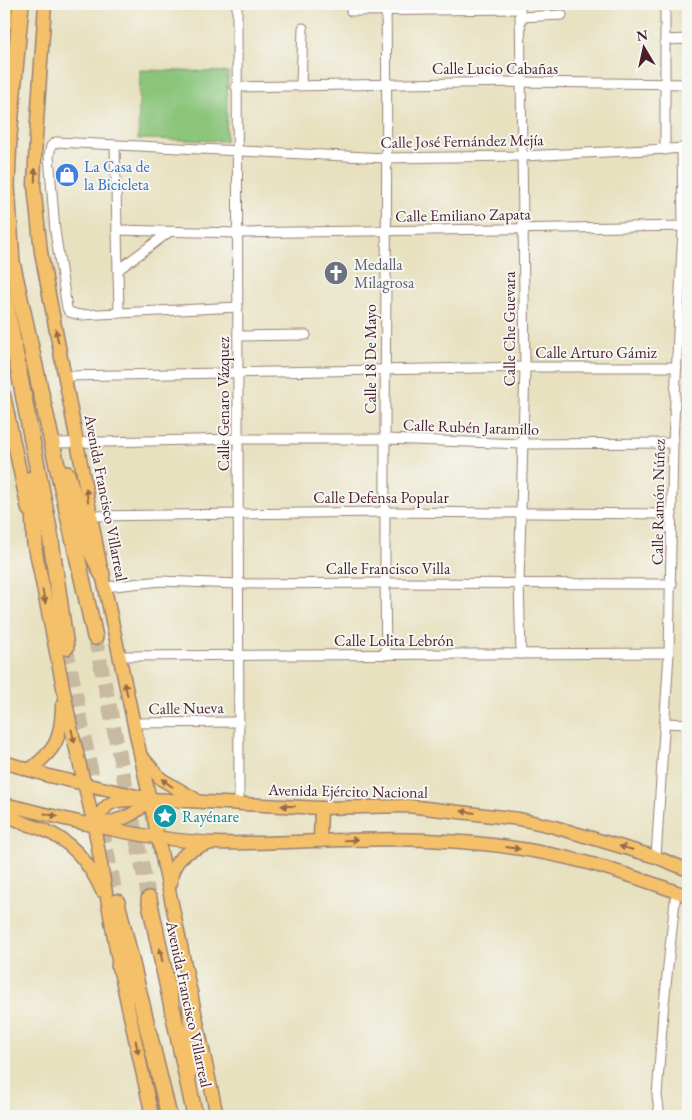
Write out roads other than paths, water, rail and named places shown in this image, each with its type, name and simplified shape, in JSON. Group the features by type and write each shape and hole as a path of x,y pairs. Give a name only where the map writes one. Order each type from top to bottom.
{"highway":[{"path":"4,24 5,4"},
{"path":"21,4 9,136 8,223 12,262 95,637"},
{"path":"4,294 50,534 66,647"},
{"path":"36,370 83,526 103,580"},
{"path":"24,398 26,435 32,482 35,545"},
{"name":"Avenida Francisco Villarreal","path":"149,899 195,1116"},
{"path":"114,906 168,1116"},
{"path":"119,966 133,998 168,1116"},
{"path":"190,993 193,1083 190,1093"}],"main road":[{"name":"Avenida Francisco Villarreal","path":"45,4 34,186 41,252 66,376 103,580 217,1116"},
{"path":"4,395 63,688 84,785 114,906 119,966 152,1116"},
{"path":"40,578 41,551 44,540 50,534 64,534 72,538 103,580"},
{"path":"29,770 48,755 58,742 61,727 63,688"},
{"path":"141,756 161,779 199,802"},
{"name":"Avenida Ejército Nacional","path":"4,762 84,785 150,799 321,808 408,806 519,819 551,826 656,856 688,870"},
{"path":"94,825 121,820 138,811 150,799"},
{"path":"94,825 104,807 118,800 150,799"},
{"path":"4,804 94,825 158,837 214,843 425,840 517,848 588,862 688,896"},
{"path":"320,841 321,808"},
{"path":"4,813 68,843 87,863 114,906"},
{"path":"172,898 171,874 180,858 194,848 214,843"}],"street":[{"name":"Calle Genaro Vázquez","path":"237,4 237,722 239,804"},
{"path":"665,4 665,150"},
{"path":"351,11 386,8 520,10 562,15"},
{"name":"Calle 18 De Mayo","path":"386,8 388,83 385,369 386,655"},
{"name":"Calle Che Guevara","path":"520,10 524,228 523,444 519,583 521,654"},
{"path":"302,85 303,28"},
{"path":"665,40 688,40"},
{"name":"Calle Lucio Cabañas","path":"236,87 521,82 688,84"},
{"path":"237,150 56,142 51,146 49,155 55,230 69,312 74,314 119,313 238,307"},
{"path":"115,146 119,313"},
{"name":"Calle José Fernández Mejía","path":"237,150 386,158 522,156 685,148"},
{"name":"Calle Ramón Núñez","path":"656,856 672,584 673,443 686,226 685,148"},
{"name":"Calle Emiliano Zapata","path":"117,230 238,233 386,232 686,226"},
{"path":"118,270 169,232"},
{"path":"238,336 306,335"},
{"name":"Calle Arturo Gámiz","path":"66,376 524,366 677,367"},
{"name":"Calle Rubén Jaramillo","path":"58,443 237,439 385,439 523,444 673,443"},
{"name":"Calle Defensa Popular","path":"91,516 385,512 672,514"},
{"name":"Calle Francisco Villa","path":"103,580 238,584 672,584"},
{"name":"Calle Lolita Lebrón","path":"119,656 669,653"},
{"name":"Calle Nueva","path":"134,723 237,722"},
{"path":"664,723 688,724"},
{"path":"660,1116 657,1096 663,1013 676,891"},
{"path":"654,1116 658,1104"}],"tunnel":[{"path":"95,637 149,899"},
{"path":"66,647 117,902"}],"place":[{"name":"La Casa de la Bicicleta","path":"67,175"},
{"name":"Medalla Milagrosa","path":"336,273"},
{"name":"Rayénare","path":"165,816"}]}
